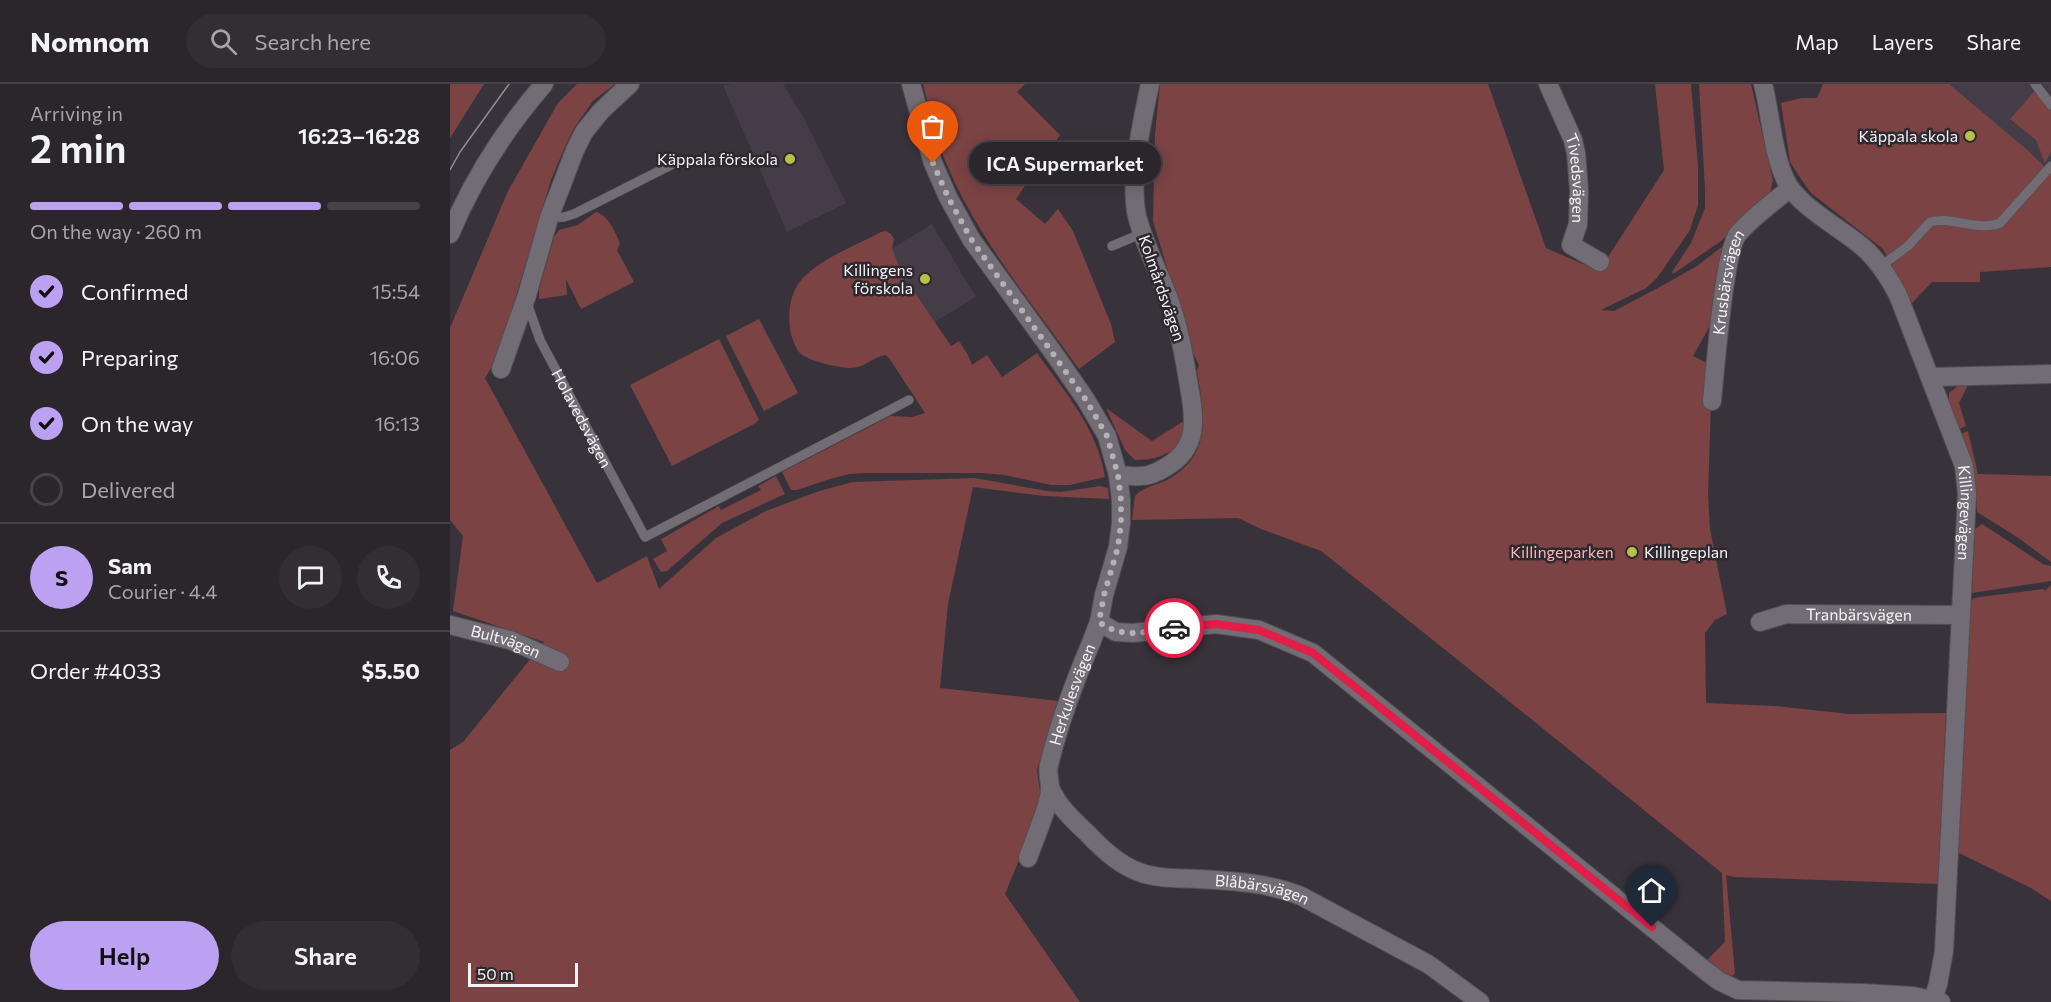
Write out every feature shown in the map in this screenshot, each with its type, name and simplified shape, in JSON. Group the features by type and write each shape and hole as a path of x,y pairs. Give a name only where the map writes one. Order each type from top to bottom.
{"street":[{"path":"450,234 467,196 488,159 544,84"},
{"name":"Holavedsvägen","path":"501,369 527,295 549,218 569,164 584,132 601,111 630,84"},
{"name":"Herkulesvägen","path":"910,84 933,163 948,197 976,247 1098,419 1107,436 1118,475 1121,500 1118,547 1099,622 1073,686 1058,732 1048,767 1050,788 1045,810 1028,858"},
{"name":"Kolmårdsvägen","path":"1118,475 1139,477 1160,471 1183,454 1192,432 1192,401 1183,347 1135,204 1135,170 1150,84"},
{"name":"Tivedsvägen","path":"1548,84 1573,140 1576,153 1579,190 1578,224 1571,245 1600,262"},
{"name":"Killingevägen","path":"1763,84 1781,172 1790,188 1813,210 1861,245 1881,267 1898,295 1964,466 1967,494 1944,951 1935,1001"},
{"name":"Krusbärsvägen","path":"1712,401 1731,249 1737,235 1790,188"},
{"path":"1931,377 2051,374"},
{"name":"Tranbärsvägen","path":"1760,622 1786,614 1960,615"},
{"path":"1099,622 1116,632 1133,633 1216,624 1259,630 1313,653 1738,996 1863,993 1913,996 1935,1001"},
{"name":"Bultvägen","path":"450,625 510,640 560,662"},
{"name":"Blåbärsvägen","path":"1050,788 1055,799 1069,816 1095,842 1114,858 1136,871 1157,876 1228,880 1284,890 1301,896 1428,964 1479,1002"}],"lane":[{"path":"2035,84 2051,105"},
{"path":"549,218 574,214 677,162"},
{"path":"1881,267 1908,246 1930,222 1944,220 1989,226 2000,223 2051,166"},
{"path":"1112,246 1143,233"},
{"name":"Holavedsvägen","path":"527,295 529,313 540,340 645,537 909,400"}],"shaded area":[{"name":"Käppala förskola","path":"783,84 802,115 846,203 787,232 723,85"},
{"path":"1901,84 2051,84 2051,164 2044,166 2032,153"},
{"name":"Killingens förskola","path":"932,224 976,297 921,330 872,261"}],"green space":[{"path":"450,84 484,84 450,138"},
{"path":"577,84 615,84 593,101 574,128 564,149 551,180 495,362 485,378 597,583 647,556 659,589 716,538 766,511 819,491 853,482 975,478 1047,491 1061,492 1100,486 1108,488 1109,499 1044,496 973,487 948,604 940,688 1059,701 1037,770 1041,798 1005,894 1080,1002 450,1002 450,750 463,742 544,642 453,611 463,536 450,520 450,328 508,191 558,103"},
{"path":"923,84 1025,84 1017,92 1060,135 1016,199 1045,224 1058,209 1073,231 1111,324 1115,342 1079,369 1019,288 965,203 931,121"},
{"name":"Killingeparken","path":"1160,84 1488,84 1546,248 1599,271 1664,170 1655,84 1691,84 1698,166 1698,205 1690,230 1657,278 1646,288 1601,310 1614,311 1658,288 1697,266 1727,243 1716,315 1693,356 1705,362 1711,371 1708,494 1710,529 1727,614 1715,620 1705,633 1706,703 1775,706 1849,714 1946,713 1938,884 1726,875 1735,973 1733,976 1724,973 1707,960 1725,942 1722,873 1321,551 1238,518 1132,520 1135,496 1172,477 1185,467 1194,455 1200,442 1203,415 1197,370 1199,365 1193,353 1153,221 1155,134"},
{"path":"1699,84 1751,84 1773,181 1770,193 1764,202 1721,241 1673,274 1672,272 1691,243 1705,208"},
{"path":"1823,84 1949,84 2044,166 2051,164 2051,267 1980,272 1980,282 1932,282 1912,303 1883,249 1811,193 1790,162 1781,103 1802,98 1817,98"},
{"path":"2035,91 2051,110 2051,152 2045,163 2036,140 2010,119"},
{"path":"596,212 608,221 614,230 620,244 617,250 634,282 581,309 566,279 567,295 539,299 539,290 554,237 559,230 578,225"},
{"path":"886,231 894,239 892,248 909,292 913,290 951,346 959,341 972,365 987,355 1002,377 1037,353 1069,396 1088,427 1101,459 1105,477 1070,485 1051,485 982,473 866,473 849,474 791,490 782,472 890,416 912,417 925,413 885,355 856,368 846,368 816,361 803,355 794,344 791,335 790,305 802,279 829,258"},
{"path":"759,319 798,393 764,411 726,336"},
{"path":"719,339 759,420 672,466 630,385"},
{"path":"1968,385 1959,403 1966,426 1959,429 1949,402 1949,393 1958,386"},
{"path":"1106,408 1152,441 1187,419 1180,445 1159,457 1135,460 1125,450"},
{"path":"1968,431 1978,474 2051,476 2051,562 1977,512 1974,482 1961,434"},
{"path":"776,476 785,494 722,523 667,571 661,572 653,559 667,551 661,539 719,506 721,510 761,490 758,486"},
{"path":"1982,524 2043,564 2051,566 2051,581 1972,593 1975,529"},
{"path":"2051,585 2051,901 2031,888 1957,852 1971,601 1980,597 2044,589 2045,591"}],"tram line":[{"path":"450,170 460,152 509,84"}],"way so far":[{"path":"933,163 971,239 1086,400 1107,436 1118,475 1121,523 1118,547 1099,622 1116,632 1133,633 1174,628"}],"place":[{"name":"Käppala skola","path":"1970,136"},
{"name":"Käppala förskola","path":"790,159"},
{"name":"ICA Supermarket","path":"933,163"},
{"name":"Killingens förskola","path":"925,279"},
{"name":"Killingeplan","path":"1632,552"}],"route":[{"path":"1174,628 1216,624 1259,630 1313,653 1652,927"}]}
